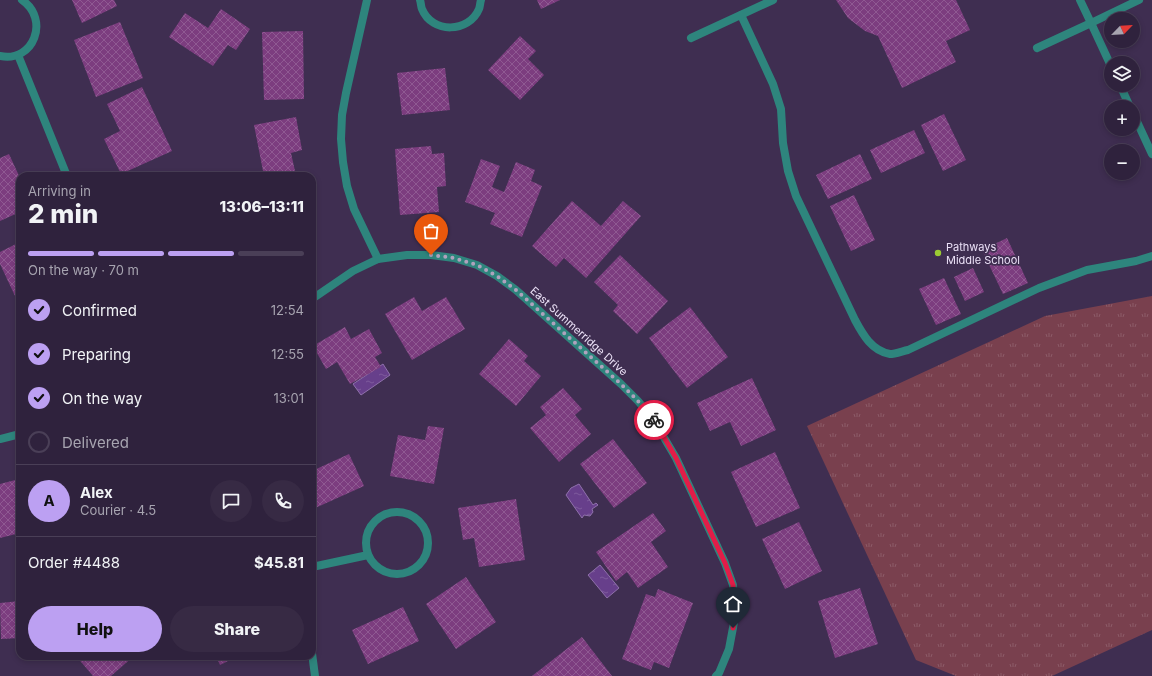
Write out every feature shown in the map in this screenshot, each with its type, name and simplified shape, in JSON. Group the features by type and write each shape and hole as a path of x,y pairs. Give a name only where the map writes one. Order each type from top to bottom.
{"street":[{"path":"0,56 7,57 18,55 28,48 35,38 37,26 34,14 28,4 22,0"},
{"path":"367,0 342,115 341,139 347,186 354,209 378,259"},
{"path":"420,0 422,9 429,19 439,26 451,28 462,26 473,19 479,9 481,0"},
{"path":"691,38 773,0"},
{"path":"1080,0 1106,56"},
{"path":"1037,48 1138,0"},
{"path":"741,15 773,84 781,109 783,144 788,171 796,196 863,336 876,349 891,354 908,350 1039,288 1087,270 1136,261 1152,256"},
{"path":"18,55 65,172"},
{"path":"1140,128 1152,154"},
{"name":"East Summerridge Drive","path":"316,296 353,271 378,259 431,255 454,258 477,265 497,276 516,290 621,384 653,419 676,458 725,563 733,585 735,617 729,649 719,673 716,676"},
{"path":"0,439 16,435"},
{"path":"396,512 408,514 418,521 425,531 428,543 426,554 419,565 409,572 397,574 385,572 375,565 368,555 366,543 368,531 375,521 384,515 396,512"},
{"path":"316,566 368,555"},
{"path":"313,660 315,676"}],"green space":[{"path":"1152,296 1152,630 1052,676 956,676 916,660 807,426 1045,316"}],"water":[{"path":"383,364 390,375 361,395 353,384"},
{"path":"579,484 593,505 596,503 598,505 592,509 593,512 590,516 584,515 582,518 566,495 571,488"},
{"path":"600,565 619,588 607,598 588,575"}],"building":[{"path":"72,0 114,0 117,6 82,23"},
{"path":"537,0 560,0 541,9"},
{"path":"836,0 956,0 970,30 946,41 956,62 902,88 878,36 865,31 848,18"},
{"path":"221,9 250,29 236,50 228,45 213,66 169,37 185,13 208,28"},
{"path":"120,22 143,78 96,97 74,40"},
{"path":"303,31 304,99 264,100 262,32"},
{"path":"520,36 536,51 528,59 544,75 520,100 488,70"},
{"path":"445,68 450,110 402,115 397,73"},
{"path":"142,87 172,151 125,172 120,172 104,139 120,131 107,104"},
{"path":"944,114 966,160 943,171 921,125"},
{"path":"296,117 302,150 291,153 295,171 263,172 254,125"},
{"path":"914,130 925,153 881,173 870,150"},
{"path":"431,146 432,154 444,153 446,186 437,187 439,212 400,215 395,149"},
{"path":"9,154 17,172 16,172 16,214 0,221 0,158"},
{"path":"860,154 872,179 828,199 816,175"},
{"path":"481,159 500,166 492,187 504,192 516,162 535,170 531,181 542,186 522,237 490,224 495,213 465,202"},
{"path":"854,195 875,240 851,251 830,206"},
{"path":"572,201 601,226 623,201 641,216 586,278 564,258 556,267 532,246"},
{"path":"1007,238 1028,283 1003,294 982,250"},
{"path":"16,244 15,296 0,264 0,252"},
{"path":"620,255 668,301 637,334 613,311 618,305 594,282"},
{"path":"973,268 984,292 965,301 954,277"},
{"path":"944,278 961,314 936,325 919,289"},
{"path":"414,297 422,311 446,297 465,329 412,360 385,314"},
{"path":"690,307 728,357 687,388 649,338"},
{"path":"345,327 351,339 369,329 382,353 375,357 381,367 350,384 337,362 326,369 316,351 316,344"},
{"path":"509,339 528,356 524,361 541,376 516,406 479,374"},
{"path":"752,378 776,430 741,446 730,422 710,431 697,403"},
{"path":"563,388 582,409 575,415 591,434 559,462 530,428 546,415 540,407"},
{"path":"428,426 444,428 434,484 390,476 398,435 425,440"},
{"path":"613,439 647,483 614,508 580,464"},
{"path":"775,452 800,508 756,527 731,472"},
{"path":"349,454 364,486 316,508 316,469"},
{"path":"16,480 16,534 0,538 0,484"},
{"path":"516,499 525,560 479,567 474,538 463,540 458,508"},
{"path":"653,513 666,531 651,542 668,567 638,588 627,572 616,581 596,552"},
{"path":"799,522 822,571 785,589 762,539"},
{"path":"466,577 496,622 456,649 426,604"},
{"path":"860,588 878,644 835,658 818,601"},
{"path":"658,589 693,603 669,668 654,662 651,670 622,659 646,594 655,597"},
{"path":"16,601 16,638 1,639 0,603"},
{"path":"403,607 419,641 368,664 352,630"},
{"path":"582,637 612,676 532,676"},
{"path":"79,660 129,660 111,676 93,676"},
{"path":"218,660 230,660 220,665"}],"way so far":[{"path":"431,255 454,258 477,265 497,276 516,290 621,384 654,420"}],"place":[{"name":"Pathways Middle School","path":"938,253"}],"route":[{"path":"654,420 676,458 725,563 733,585 735,617 733,628"}]}
